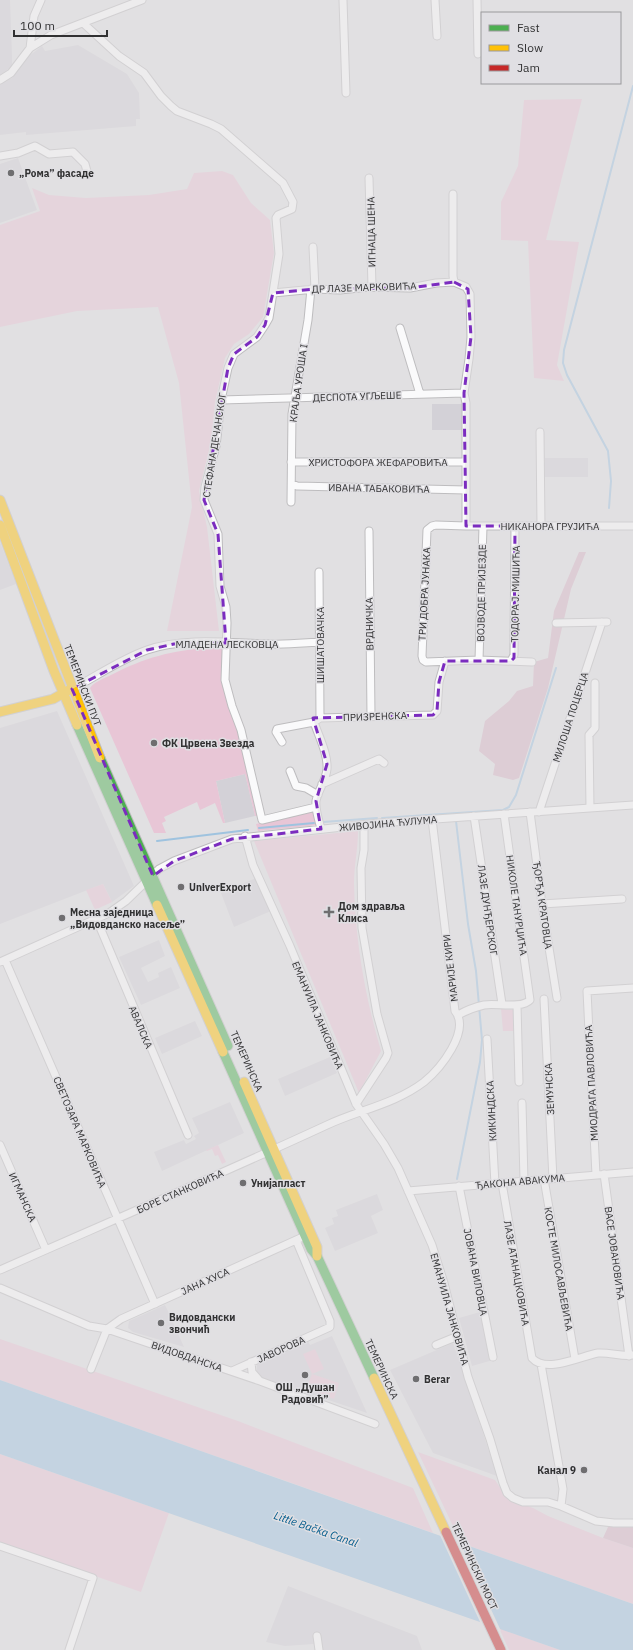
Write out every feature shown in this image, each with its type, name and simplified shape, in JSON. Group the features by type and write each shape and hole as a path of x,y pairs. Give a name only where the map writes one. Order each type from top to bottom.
{"main road":[{"name":"ТЕМЕРИНСКИ ПУТ","path":"0,500 68,691"},
{"name":"ТЕМЕРИНСКИ ПУТ","path":"0,525 68,691 150,879"},
{"path":"0,712 53,699 68,691"},
{"name":"ТЕМЕРИНСКА","path":"150,879 236,1079 312,1235 317,1247 318,1256 378,1387 428,1490"},
{"name":"ТЕМЕРИНСКА","path":"270,1151 305,1236 311,1249 318,1256"},
{"name":"ТЕМЕРИНСКИ МОСТ","path":"428,1490 501,1650"}],"street":[{"path":"30,48 34,16 41,0"},
{"path":"0,80 11,73 30,48 54,33 142,0"},
{"path":"344,0 346,93"},
{"path":"435,0 437,36"},
{"path":"477,0 478,54"},
{"name":"СТЕФАНА ДЕЧАНСКОГ","path":"83,23 119,56 144,73 161,96 177,111 221,129 280,180 286,187 293,202 292,209 278,215 276,218 279,254 268,318 257,338 237,351 231,360 221,400 216,446 205,487 204,500 218,534 220,586 226,607 227,623 225,680 232,706 241,730 262,820 316,807"},
{"path":"0,156 18,153 35,146 49,154 70,151 76,154 85,164 88,175"},
{"name":"ИГНАЦА ШЕНА","path":"369,178 372,287"},
{"path":"453,194 452,276 454,282 466,287 470,297 469,359 464,393 466,403 466,526"},
{"name":"КРАЉА УРОША I","path":"291,502 292,414 313,289 313,247"},
{"name":"ДР ЛАЗЕ МАРКОВИЋА","path":"273,293 313,289 340,290 372,287 410,288 436,283 454,282"},
{"path":"400,328 420,394"},
{"name":"ДЕСПОТА УГЉЕШЕ","path":"221,400 464,393"},
{"path":"540,432 541,526"},
{"name":"ХРИСТОФОРА ЖЕФАРОВИЋА","path":"291,462 466,462"},
{"name":"ИВАНА ТАБАКОВИЋА","path":"292,484 297,486 380,489 466,490"},
{"name":"НИКАНОРА ГРУЈИЋА","path":"427,533 429,528 436,525 633,526"},
{"name":"ВОЈВОДЕ ПРИЈЕЗДЕ","path":"479,660 483,526"},
{"name":"ТОДОРА Ј. МИШИЋА","path":"511,661 514,656 515,526"},
{"name":"ВРДНИЧКА","path":"369,531 371,716"},
{"name":"ТРИ ДОБРА ЈУНАКА","path":"427,533 422,656 423,660 426,662 445,661"},
{"name":"ШИШАТОВАЧКА","path":"316,807 318,795 326,775 327,759 317,720 320,642 319,572"},
{"name":"МИЛОША ПОЦЕРЦА","path":"539,812 604,622 556,623"},
{"name":"МЛАДЕНА ЛЕСКОВЦА","path":"68,691 120,662 147,650 174,644 226,642 274,644 320,642"},
{"path":"445,661 479,660 532,662"},
{"name":"ПРИЗРЕНСКА","path":"282,742 276,732 277,729 317,720 371,716 433,715 437,711 439,682 445,661"},
{"name":"МИЛОША ПОЦЕРЦА","path":"590,808 589,735 595,728 595,683"},
{"path":"322,784 379,758 384,763"},
{"path":"290,771 296,786 306,788 318,795"},
{"name":"ЖИВОЈИНА ЋУЛУМА","path":"2,961 109,913 119,907 159,869 174,861 227,840 245,836 432,819 633,805"},
{"path":"316,807 321,829"},
{"name":"ЂОРЂА КРАТОВЦА","path":"530,812 542,904 557,998"},
{"name":"НИКОЛЕ ТАНУРЏИЋА","path":"504,814 530,995 529,1001 517,1005"},
{"name":"ЛАЗЕ ДУНЂЕРСКОГ","path":"474,816 502,1004"},
{"name":"МАРИЈЕ КИРИ","path":"360,1112 384,1104 402,1095 419,1086 431,1076 455,1044 459,1028 460,1019 455,1011 432,819"},
{"path":"356,1104 388,1053 378,1014 362,928 361,868 364,850 364,825"},
{"name":"ЕМАНУИЛА ЈАНКОВИЋА","path":"245,836 253,865 290,946 356,1104 391,1156 432,1245 444,1283 468,1377 490,1439 502,1484 507,1493 513,1498 523,1502 548,1502 561,1506 596,1521 633,1523"},
{"path":"542,904 622,899"},
{"name":"АВАЛСКА","path":"96,918 188,1135"},
{"name":"СВЕТОЗАРА МАРКОВИЋА","path":"2,961 155,1304"},
{"name":"МИОДРАГА ПАВЛОВИЋА","path":"596,1175 586,991 633,988"},
{"name":"ЗЕМУНСКА","path":"544,999 553,1179"},
{"path":"458,1015 475,1007 486,1005 517,1005 519,1082"},
{"name":"КИКИНДСКА","path":"487,1039 498,1183"},
{"path":"522,1103 524,1181"},
{"name":"БОРЕ СТАНКОВИЋА","path":"0,1270 348,1115 360,1112"},
{"name":"ИГМАНСКА","path":"0,1145 46,1250"},
{"name":"ЂАКОНА АВАКУМА","path":"408,1191 633,1172"},
{"name":"ВАСЕ ЈОВАНОВИЋА","path":"604,1174 631,1355"},
{"name":"КОСТЕ МИЛОСАВЉЕВИЋА","path":"544,1180 575,1359"},
{"name":"ЛАЗЕ АТАНАЦКОВИЋА","path":"498,1183 531,1354 532,1358 538,1363 563,1489 561,1506"},
{"name":"ЈОВАНА ВИЛОВЦА","path":"459,1186 493,1357"},
{"name":"ЈАНА ХУСА","path":"107,1329 121,1319 305,1236"},
{"name":"ЈАВОРОВА","path":"232,1371 330,1327 330,1320 296,1240"},
{"name":"ВИДОВДАНСКА","path":"0,1288 89,1326 107,1329 232,1371 375,1424"},
{"path":"91,1369 107,1329"},
{"path":"436,1345 458,1336"},
{"path":"538,1363 562,1363 599,1353 631,1355"},
{"path":"251,1362 252,1372 260,1381"},
{"path":"0,1546 93,1578 69,1650"},
{"path":"317,1636 319,1650"}],"highlighted area":[{"path":"454,282 468,289 471,337 464,393 466,526 515,526 514,658 511,661 445,661 439,682 437,711 433,715 313,718 327,764 316,801 321,829 232,839 174,861 153,876 72,689 147,650 174,644 226,643 218,534 204,500 228,368 234,354 257,337 265,325 273,293 315,289 410,288"}],"shaded area":[{"path":"0,0 10,0 12,66 0,76"},
{"path":"78,45 127,74 139,93 140,119 136,119 136,126 26,135 26,132 0,135 0,83 12,78 29,56 42,46 45,51"},
{"path":"582,99 546,240 579,242 557,365 564,381 534,378 528,241 501,240 501,202 518,166 524,100"},
{"path":"18,158 37,210 0,223 0,164"},
{"path":"222,171 233,175 251,203 270,220 274,253 263,317 249,334 234,344 225,358 215,402 211,442 199,491 207,527 219,631 167,631 192,507 179,383 158,307 77,311 0,327 0,225 40,211 32,188 49,195 86,198 149,195 187,189 194,173"},
{"path":"432,404 463,404 463,430 432,430"},
{"path":"545,458 588,458 588,477 545,477"},
{"path":"0,542 16,584 0,590"},
{"path":"579,552 586,552 571,589 548,688 519,778 513,780 493,775 495,764 479,751 485,721 509,701 517,691 533,686 534,662 548,658 554,611"},
{"path":"209,648 222,649 222,682 239,733 258,816 255,816 245,774 216,781 225,823 223,823 215,803 200,810 197,802 164,817 166,821 162,823 166,833 154,833 90,688 94,684 123,669 158,656"},
{"path":"57,711 134,886 112,902 103,884 0,924 0,728"},
{"path":"245,774 255,816 225,823 216,781"},
{"path":"311,811 314,812 318,825 258,831 256,824"},
{"path":"358,831 354,883 356,925 370,1010 381,1051 359,1093 254,841"},
{"path":"256,878 271,911 234,927 221,893"},
{"path":"103,884 112,902 95,910 86,890"},
{"path":"159,940 165,956 141,968 148,982 159,977 158,973 171,967 180,988 141,1005 119,957"},
{"path":"501,1009 515,1010 516,1031 503,1031"},
{"path":"195,1021 202,1036 162,1054 155,1038"},
{"path":"330,1057 337,1073 285,1096 278,1079"},
{"path":"230,1102 244,1133 162,1171 154,1152 184,1140 186,1144 196,1139 194,1136 199,1133 192,1118"},
{"path":"218,1145 226,1162 222,1164 218,1155 215,1156 212,1149 206,1150"},
{"path":"377,1194 383,1210 371,1216 378,1233 335,1251 325,1228 334,1224 332,1218 338,1216 336,1210"},
{"path":"165,1305 184,1347 133,1332 128,1328 129,1321"},
{"path":"480,1312 493,1360 472,1366 459,1318"},
{"name":"ОШ „Душан Радовић”","path":"332,1336 367,1413 263,1378 257,1372 257,1364 308,1341 310,1345"},
{"path":"0,1339 238,1421 413,1488 433,1533 0,1380"},
{"path":"453,1343 497,1476 433,1453 390,1370"},
{"path":"315,1349 324,1369 312,1374 303,1354"},
{"path":"312,1374 339,1383 334,1399 306,1389"},
{"path":"418,1452 495,1480 507,1498 603,1538 633,1548 633,1604 461,1543"},
{"path":"0,1454 169,1513 141,1592 0,1543"},
{"path":"633,1526 633,1548 603,1538 608,1527"},
{"path":"288,1586 417,1636 422,1650 323,1650 320,1635 313,1636 314,1644 285,1646 266,1642"},
{"path":"499,1628 560,1650 509,1650"}],"water":[{"name":"Little Bačka Canal","path":"0,1380 633,1604 633,1650 560,1650 0,1454"}],"pier":[{"path":"439,1533 459,1540 501,1631 481,1624"}],"waterway":[{"path":"609,508 611,481 608,451 567,375 563,363 564,350 633,86"},
{"path":"382,818 503,810 509,807 516,795 556,668"},
{"path":"323,822 377,818"},
{"path":"456,821 468,924 476,971 482,1040 480,1062 457,1179"},
{"path":"259,828 314,823"},
{"path":"157,841 248,830"}],"traffic: fast":[{"path":"77,725 157,905"},
{"path":"100,758 228,1046"},
{"path":"223,1052 311,1249 317,1256 374,1378"}],"traffic: slow":[{"path":"0,500 100,758"},
{"path":"0,525 54,671 77,725"},
{"path":"0,712 53,699 69,690"},
{"path":"157,905 223,1052"},
{"path":"244,1082 317,1247 317,1256"},
{"path":"374,1378 446,1532"}],"traffic: jam":[{"path":"446,1532 501,1650"}],"place":[{"name":"„Рома” фасаде","path":"11,173"},
{"name":"ФК Црвена Звезда","path":"154,743"},
{"name":"UniverExport","path":"181,887"},
{"name":"Дом здравља Клиса","path":"329,912"},
{"name":"Месна заједница „Видовданско насеље”","path":"62,918"},
{"name":"Унијапласт","path":"243,1183"},
{"name":"Видовдански звончић","path":"161,1323"},
{"name":"ОШ „Душан Радовић”","path":"305,1375"},
{"name":"Berar","path":"416,1379"},
{"name":"Канал 9","path":"584,1470"}]}
